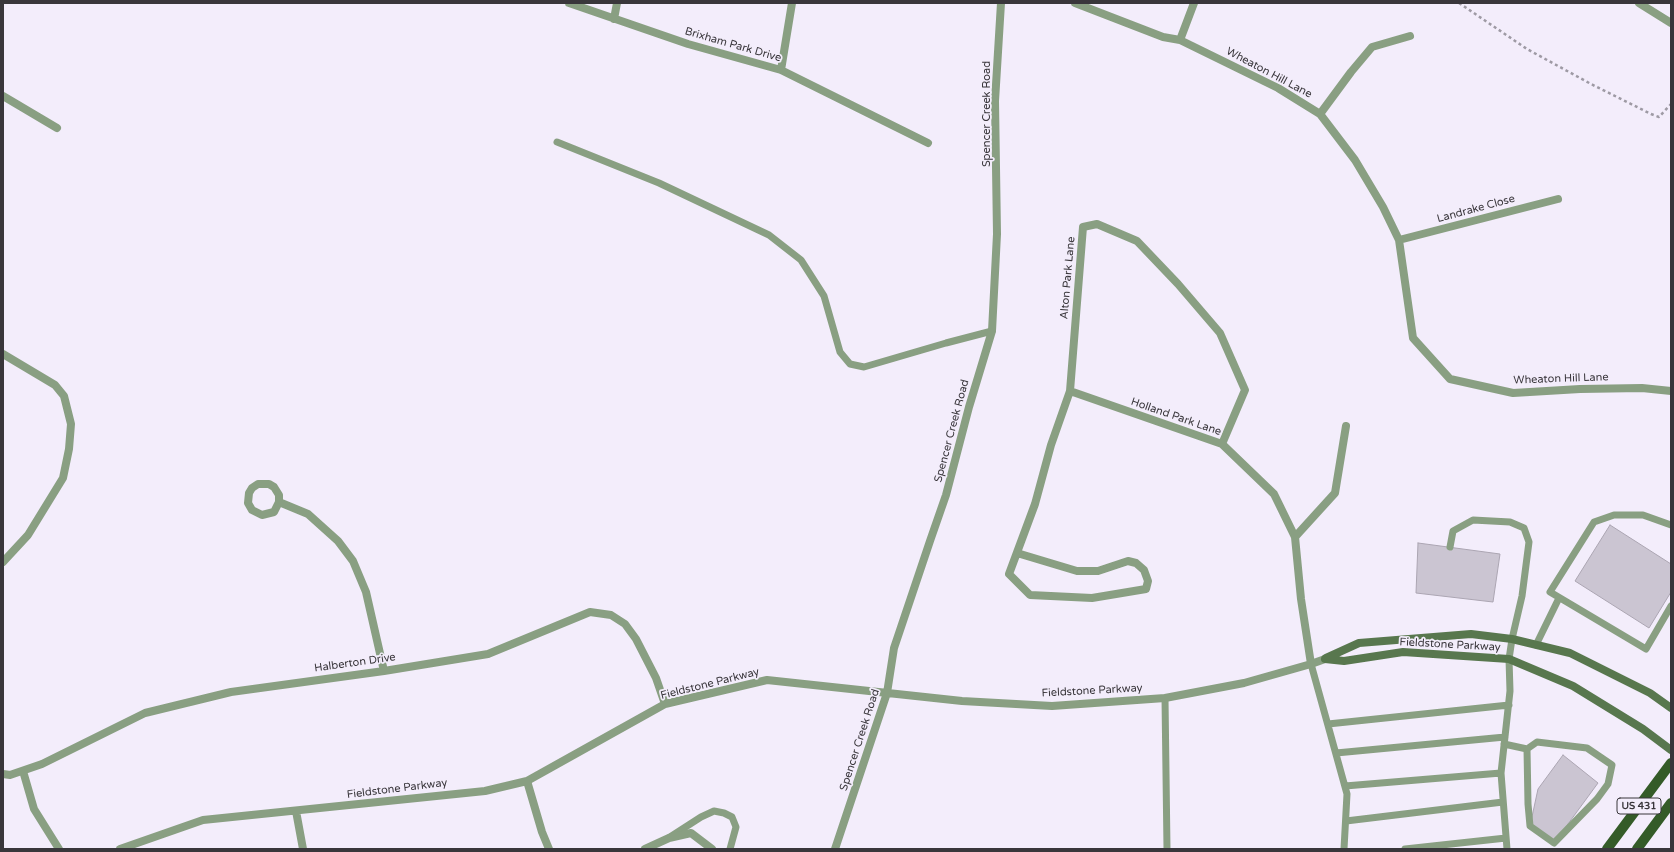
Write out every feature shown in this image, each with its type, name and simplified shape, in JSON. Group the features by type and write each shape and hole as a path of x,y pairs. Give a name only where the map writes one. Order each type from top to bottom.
{"main road":[{"name":"US 431","path":"1607,849 1671,763"},
{"name":"US 431","path":"1637,849 1671,803"}],"street":[{"name":"Brixham Park Drive","path":"569,3 688,44 781,70 928,143"},
{"path":"614,19 617,3"},
{"path":"781,70 792,3"},
{"name":"Spencer Creek Road","path":"835,849 887,693 894,648 946,495 968,407 992,332 997,234 995,101 1001,3"},
{"name":"Wheaton Hill Lane","path":"1075,3 1163,37 1180,40 1278,88 1320,114 1355,160 1383,206 1399,240 1413,338 1450,379 1513,393 1580,389 1634,388 1671,391"},
{"path":"1180,40 1194,3"},
{"path":"1639,3 1671,23"},
{"path":"1320,114 1351,72 1372,47 1410,36"},
{"path":"3,96 57,128"},
{"name":"Landrake Close","path":"1399,240 1558,199"},
{"name":"Alton Park Lane","path":"1017,553 1077,571 1098,571 1128,561 1136,563 1144,570 1148,581 1146,590 1092,598 1030,594 1009,574 1035,504 1051,445 1070,392 1083,227 1097,224 1137,240 1178,284 1220,333 1245,390 1222,444"},
{"path":"3,354 54,385 64,396 71,424 69,449 63,478 28,535 3,562"},
{"name":"Holland Park Lane","path":"1070,392 1222,444 1274,494 1295,537 1301,599 1311,664"},
{"path":"1295,537 1335,493 1346,426"},
{"path":"279,502 308,514 338,541 353,561 366,592 384,671"},
{"name":"Halberton Drive","path":"3,774 10,775 42,764 145,713 231,692 384,671 488,654 590,612 611,615 625,624 636,639 656,678 665,704"},
{"name":"Fieldstone Parkway","path":"120,849 203,820 485,791 526,781 665,704 767,680 962,701 1052,706 1165,698 1244,683 1311,664 1359,643 1471,634 1512,639 1570,653 1650,693 1671,708"},
{"name":"Fieldstone Parkway","path":"1325,659 1344,661 1403,652 1510,659 1573,686 1643,729 1671,750"},
{"path":"23,771 34,809 59,849"},
{"path":"526,781 549,849"},
{"path":"296,811 303,849"},
{"path":"645,849 669,838 691,833 712,847 712,849"}],"lane":[{"path":"557,142 659,183 769,235 801,260 824,296 840,352 850,364 864,367 946,343 992,332"},
{"path":"1671,525 1643,515 1614,515 1594,522 1550,592 1646,649 1671,606"},
{"path":"1450,547 1453,531 1474,520 1510,522 1524,528 1529,542 1522,596 1512,639 1510,659 1510,691 1502,773 1507,849"},
{"path":"1536,645 1559,598"},
{"path":"1311,664 1347,794 1344,849"},
{"path":"1165,698 1167,849"},
{"path":"1328,724 1509,705"},
{"path":"1336,753 1505,740 1527,749"},
{"path":"1537,742 1587,748 1612,765 1608,784 1596,799 1554,843 1530,826 1527,749 1537,742"},
{"path":"1345,786 1502,773"},
{"path":"1346,821 1504,802"},
{"path":"669,838 701,817 714,811 732,817 736,827 730,849"},
{"path":"1405,849 1506,838"}],"path":[{"path":"1459,3 1527,49 1590,84 1651,114 1658,117 1671,104"}],"building":[{"path":"1610,525 1671,564 1671,592 1649,628 1575,581"},
{"path":"1418,543 1500,554 1493,602 1416,593"},
{"path":"1563,755 1598,783 1554,843 1530,826 1538,789"}]}
